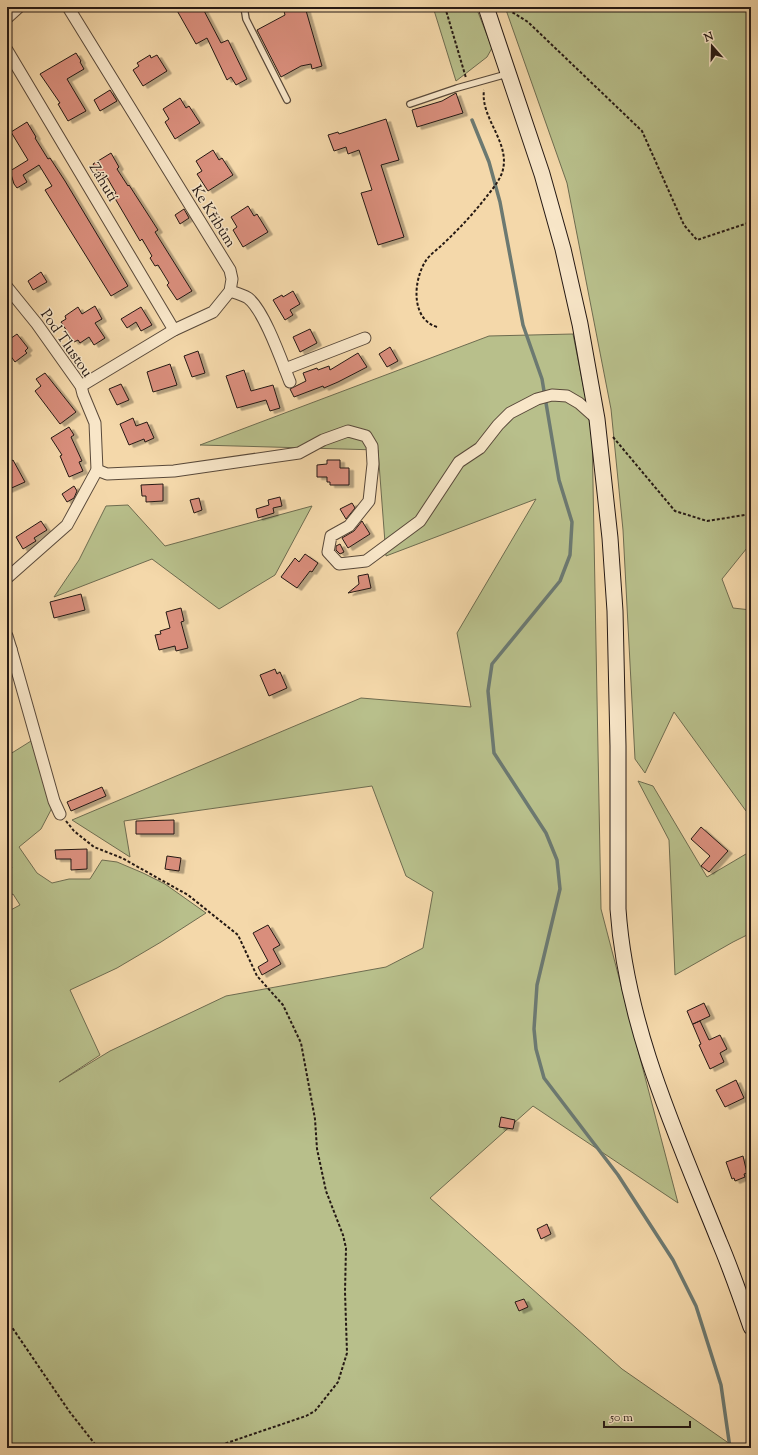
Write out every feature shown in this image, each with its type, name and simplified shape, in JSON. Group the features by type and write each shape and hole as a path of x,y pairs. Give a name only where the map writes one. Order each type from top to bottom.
{"main road":[{"path":"486,7 542,174 563,249 582,337 597,419 608,507 615,611 618,746 617,884 619,930 622,950 640,1031 659,1091 733,1275 751,1326"}],"street":[{"path":"7,18 19,7"},
{"name":"Ke Křibům","path":"68,7 230,270 232,279 230,291"},
{"name":"Záhutí","path":"7,50 174,330"},
{"name":"Pod Tlustou","path":"7,287 37,324 81,386 95,423 97,470"},
{"path":"81,386 174,330 213,312 230,291 247,298 254,304 264,321 290,382"},
{"path":"285,369 365,338"},
{"path":"7,578 67,525 97,470 107,474 174,471 299,453 323,440 348,431 366,436 372,446 373,464 369,501 349,526 331,536 328,552 339,564 366,561 420,521 459,462 480,448 498,425 510,413 537,399 552,395 567,396 579,403 597,419"},
{"path":"7,636 9,650 54,801 60,814"}],"lane":[{"path":"244,7 246,19 287,100"},
{"path":"410,104 508,74"}],"path":[{"path":"445,7 468,85"},
{"path":"504,7 528,22 642,131 684,225 697,240 751,222"},
{"path":"437,327 430,325 421,316 416,304 420,272 426,261 469,219 502,174 504,154 483,100 483,90 488,79"},
{"path":"612,436 675,511 707,521 751,514"},
{"path":"60,814 74,831 94,847 128,861 188,895 238,935 257,976 283,1005 301,1043 315,1119 317,1149 326,1191 346,1248 345,1292 347,1353 338,1382 315,1411 306,1416 212,1448"},
{"path":"7,1320 69,1411 98,1448"}],"green space":[{"path":"433,7 476,7 492,48 487,57 456,81"},
{"path":"505,7 751,7 751,543 722,579 733,608 751,610 751,808 746,811 674,712 645,773 635,759 623,530 611,409 567,183"},
{"path":"573,334 592,430 601,909 678,1203 533,1106 430,1198 622,1369 730,1444 730,1448 7,1448 7,912 20,905 13,894 7,897 7,872 12,868 7,859 7,756 31,741 53,806 41,829 19,847 37,873 52,883 69,879 90,879 102,860 117,862 165,884 206,913 117,968 70,990 100,1055 59,1082 110,1051 226,996 386,967 423,948 433,892 406,876 372,786 124,821 130,857 72,820 361,698 471,707 457,633 536,499 386,556 378,450 200,445 489,336"},
{"path":"128,505 165,546 312,506 275,575 219,609 152,559 54,597 79,560 106,506"},
{"path":"638,781 653,786 707,877 751,851 751,933 675,975 669,840"}],"building":[{"path":"175,7 202,7 221,43 228,40 247,79 236,85 231,77 227,80 207,38 196,44"},
{"path":"283,7 305,7 322,66 312,69 311,64 301,66 281,77 257,30 285,15"},
{"path":"76,53 84,69 67,79 86,111 68,121 58,104 60,103 40,74"},
{"path":"150,55 151,58 157,55 167,71 143,86 133,70 139,66 137,63"},
{"path":"110,90 117,101 100,111 94,100"},
{"path":"456,93 463,113 417,127 412,110 442,101"},
{"path":"180,98 186,108 189,106 200,123 175,139 165,122 169,119 163,109"},
{"path":"386,119 399,160 381,165 404,237 378,245 361,193 372,190 359,150 348,154 346,147 334,151 328,135 338,132 339,134"},
{"path":"27,122 36,137 35,138 48,159 50,158 65,181 128,286 111,296 45,190 52,186 39,165 23,175 27,182 17,188 14,184 10,171 28,160 11,132"},
{"path":"213,150 219,160 222,158 233,175 208,191 197,174 202,171 196,161"},
{"path":"111,153 119,167 117,169 158,230 155,232 192,291 177,300 167,285 169,283 158,265 155,266 150,258 152,256 142,239 140,241 113,195 116,193 105,174 101,177 93,164"},
{"path":"248,206 254,216 257,214 268,232 243,247 233,230 237,227 231,217"},
{"path":"184,209 189,218 180,224 175,215"},
{"path":"41,272 47,282 33,290 28,281"},
{"path":"293,291 300,304 290,310 293,315 285,320 273,300 282,295 283,297"},
{"path":"95,306 102,319 95,323 105,338 94,345 89,337 80,343 78,340 74,342 61,322 66,319 65,316 78,307 82,314"},
{"path":"141,307 152,325 141,331 136,322 127,328 121,319"},
{"path":"310,329 317,343 300,352 293,337"},
{"path":"17,334 28,348 25,351 27,353 15,362 7,351 7,341"},
{"path":"390,347 398,361 387,367 379,354"},
{"path":"198,351 205,373 192,377 184,356"},
{"path":"358,353 367,367 324,388 323,386 294,397 290,389 306,381 303,373 329,366 330,370"},
{"path":"170,364 177,385 153,392 147,372"},
{"path":"244,370 251,391 273,385 280,408 270,411 266,400 237,408 226,376"},
{"path":"45,373 76,412 60,424 35,391 41,386 36,379"},
{"path":"121,384 129,400 117,405 109,389"},
{"path":"133,418 136,426 147,422 154,438 145,442 144,439 129,445 120,424"},
{"path":"69,427 74,435 71,437 82,461 79,462 83,471 69,477 60,456 62,455 51,438"},
{"path":"13,460 25,482 7,490 7,463"},
{"path":"327,460 340,460 340,468 349,468 349,485 330,485 330,482 327,482 327,477 317,477 317,465 327,464"},
{"path":"163,484 163,501 146,502 146,496 142,496 141,485"},
{"path":"74,486 77,491 74,498 67,502 62,494"},
{"path":"280,497 282,506 273,508 274,513 258,518 256,509 269,505 268,500"},
{"path":"199,498 202,510 194,513 190,500"},
{"path":"352,503 355,508 346,519 340,509"},
{"path":"41,521 47,530 34,538 36,541 23,549 16,537"},
{"path":"362,521 370,534 348,548 342,538 354,531"},
{"path":"340,544 344,552 340,554 336,550 336,546"},
{"path":"305,554 318,563 297,588 281,577 295,558 299,562"},
{"path":"368,574 371,588 348,593 359,584 358,576"},
{"path":"81,594 85,610 54,618 50,602"},
{"path":"181,608 184,621 181,622 188,648 176,651 175,646 159,650 155,635 161,634 160,631 170,628 166,612"},
{"path":"275,669 277,674 280,672 287,688 269,696 260,675"},
{"path":"102,787 106,796 71,811 67,802"},
{"path":"174,820 174,834 136,834 136,821"},
{"path":"701,827 728,851 709,872 701,866 710,856 691,839"},
{"path":"87,849 87,869 71,870 71,859 56,859 55,850"},
{"path":"167,856 181,858 179,871 165,869"},
{"path":"268,925 280,945 273,949 281,964 262,975 258,967 268,961 253,933"},
{"path":"704,1003 710,1016 693,1024 700,1021 709,1040 720,1035 727,1049 720,1053 724,1062 710,1069 699,1045 701,1044 687,1011"},
{"path":"736,1080 744,1098 725,1107 716,1090"},
{"path":"501,1117 515,1120 513,1129 499,1127"},
{"path":"743,1156 747,1173 744,1174 745,1177 735,1181 734,1178 732,1179 726,1162"},
{"path":"547,1224 551,1234 541,1239 537,1229"},
{"path":"524,1299 528,1307 519,1311 515,1302"}],"waterway":[{"path":"472,120 489,162 500,202 523,325 542,379 544,391"},
{"path":"546,403 559,480 572,522 570,555 560,581 492,664 488,691 494,753 546,833 557,860 560,889 537,985 534,1029 536,1049 544,1078 618,1175 673,1260 696,1306 721,1385 730,1448"}]}
